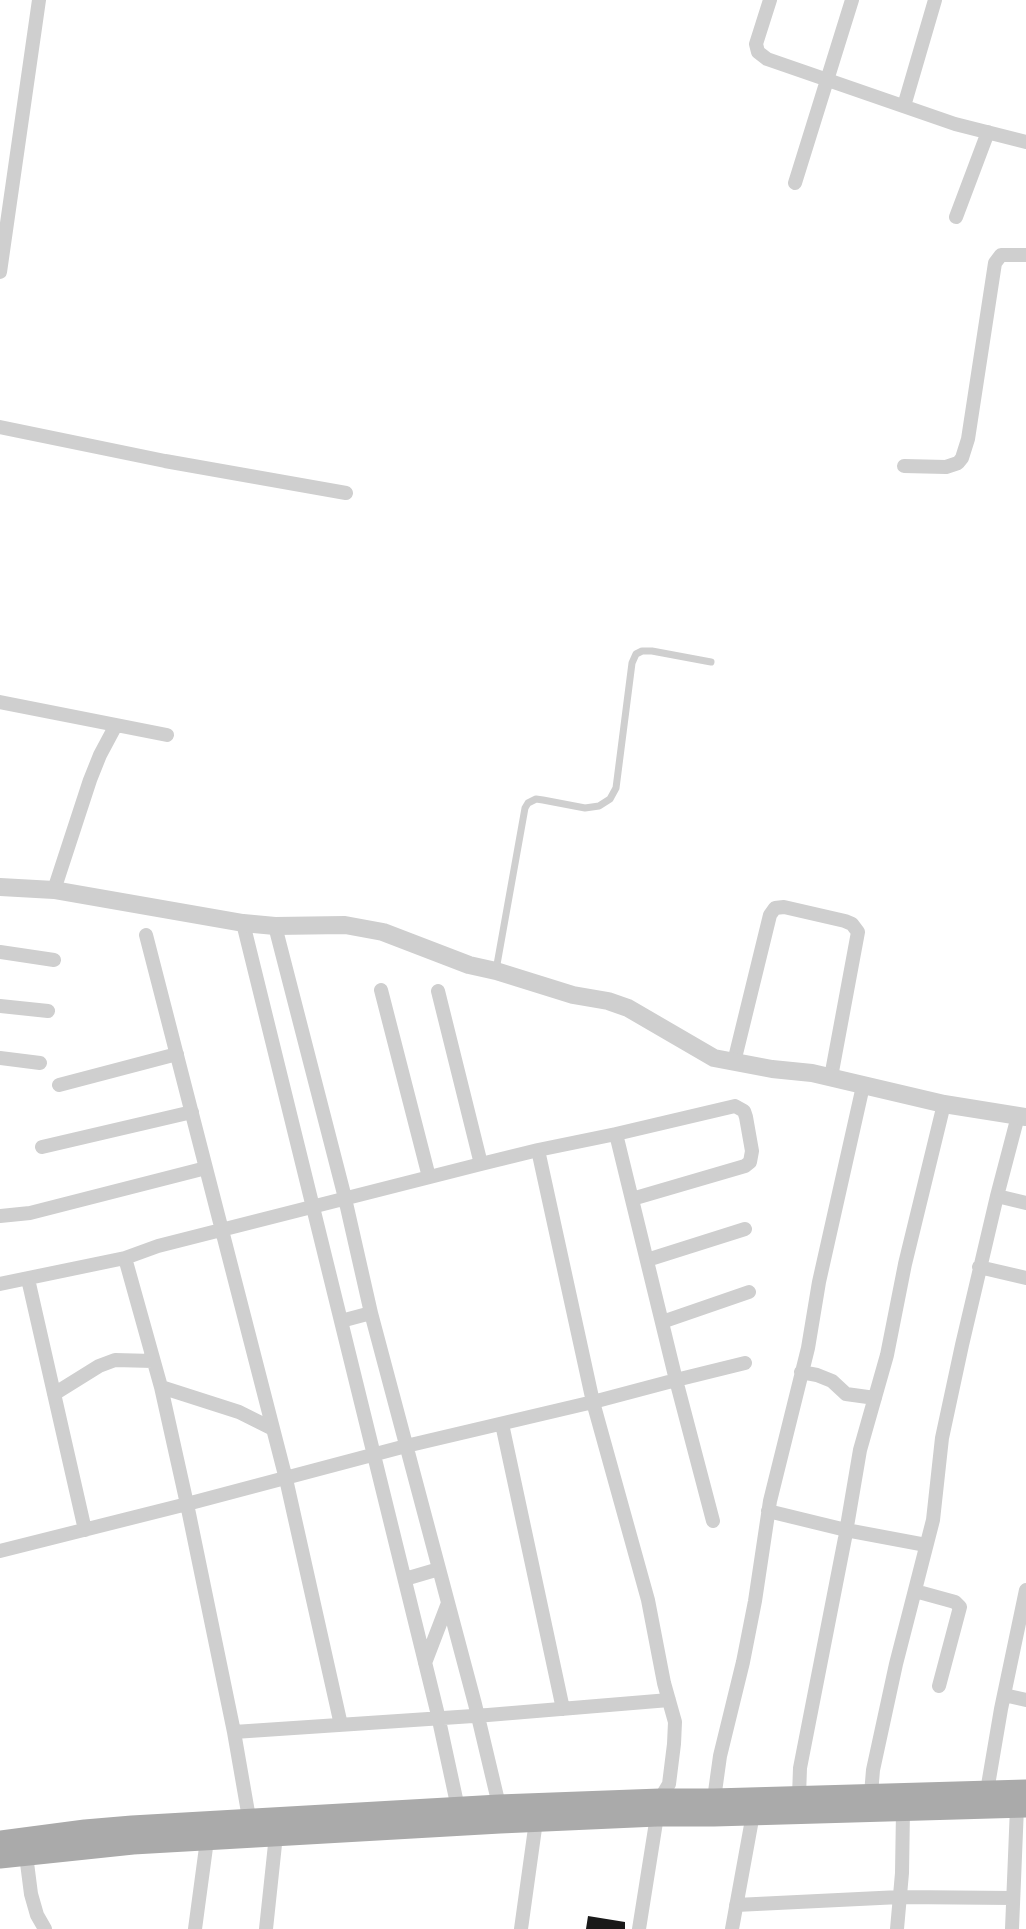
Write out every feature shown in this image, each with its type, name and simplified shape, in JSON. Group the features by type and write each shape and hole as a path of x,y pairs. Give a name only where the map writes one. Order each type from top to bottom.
{"main road":[{"path":"0,1841 94,1829 249,1818 458,1808 536,1821 714,1799 986,1791 1023,1802"},
{"path":"0,1858 133,1844 276,1835 487,1812 658,1807 714,1816 903,1811 1023,1802"}],"street":[{"path":"0,272 39,0"},
{"path":"770,0 756,44 758,52 767,59 956,124 1026,142"},
{"path":"795,183 852,0"},
{"path":"904,106 935,0"},
{"path":"956,217 988,132"},
{"path":"904,466 946,467 953,466 962,458 968,439 995,263 1002,255 1026,255"},
{"path":"0,427 165,461 346,493"},
{"path":"0,702 167,735"},
{"path":"54,890 90,780 100,755 116,725"},
{"path":"0,887 54,890 242,923 275,926 346,925 382,932 469,965 496,971 573,995 608,1001 628,1008 714,1058 772,1069 831,1077 944,1104 1022,1116 997,1196 979,1268 942,1438 933,1520 896,1664 873,1770 871,1794"},
{"path":"734,1062 770,915 775,908 784,907 852,924 858,932 831,1077"},
{"path":"242,923 439,1718 458,1808"},
{"path":"275,926 345,1199 371,1313 478,1716 487,1812"},
{"path":"146,935 286,1479 341,1725"},
{"path":"0,952 54,960"},
{"path":"381,990 429,1177"},
{"path":"438,991 481,1164"},
{"path":"0,1006 48,1011"},
{"path":"59,1085 177,1054"},
{"path":"0,1058 40,1063"},
{"path":"714,1799 720,1756 753,1610 768,1511 808,1348 818,1282 863,1086"},
{"path":"800,1796 800,1768 860,1450 887,1355 906,1264 944,1104"},
{"path":"0,1284 125,1258 158,1246 538,1150 735,1106 744,1111 752,1151 750,1162 745,1166 632,1199"},
{"path":"42,1147 192,1112"},
{"path":"616,1134 676,1380 713,1521"},
{"path":"538,1150 593,1402 648,1600 675,1722 669,1784 658,1807 640,1929"},
{"path":"0,1216 30,1213 206,1168"},
{"path":"997,1196 1026,1202"},
{"path":"647,1260 745,1230"},
{"path":"125,1258 161,1387 234,1732 249,1818"},
{"path":"979,1268 1026,1278"},
{"path":"28,1279 85,1530"},
{"path":"662,1322 749,1292"},
{"path":"341,1321 371,1313"},
{"path":"54,1394 99,1366 115,1360 154,1361"},
{"path":"0,1550 286,1479 406,1446 593,1402 745,1363"},
{"path":"801,1372 832,1381 846,1394 875,1398"},
{"path":"161,1387 239,1412 273,1429"},
{"path":"502,1424 563,1709"},
{"path":"768,1511 846,1530 926,1546"},
{"path":"405,1579 439,1569"},
{"path":"986,1791 1026,1590"},
{"path":"915,1592 955,1602 960,1607 939,1686"},
{"path":"425,1663 448,1603"},
{"path":"1004,1695 1026,1700"},
{"path":"234,1732 478,1716 669,1700"},
{"path":"1012,1929 1013,1898 1023,1802"},
{"path":"897,1929 902,1873 903,1811"},
{"path":"732,1929 753,1814"},
{"path":"521,1929 536,1821"},
{"path":"266,1929 276,1835"},
{"path":"195,1929 207,1840"},
{"path":"26,1855 31,1894 37,1915 45,1929"},
{"path":"736,1905 900,1897 1013,1898"}],"lane":[{"path":"496,971 525,808 536,799 585,808 599,806 610,799 616,788 632,663 636,654 642,651 652,651 711,662"}],"building":[{"path":"588,1916 625,1922 625,1929 586,1929"}]}
